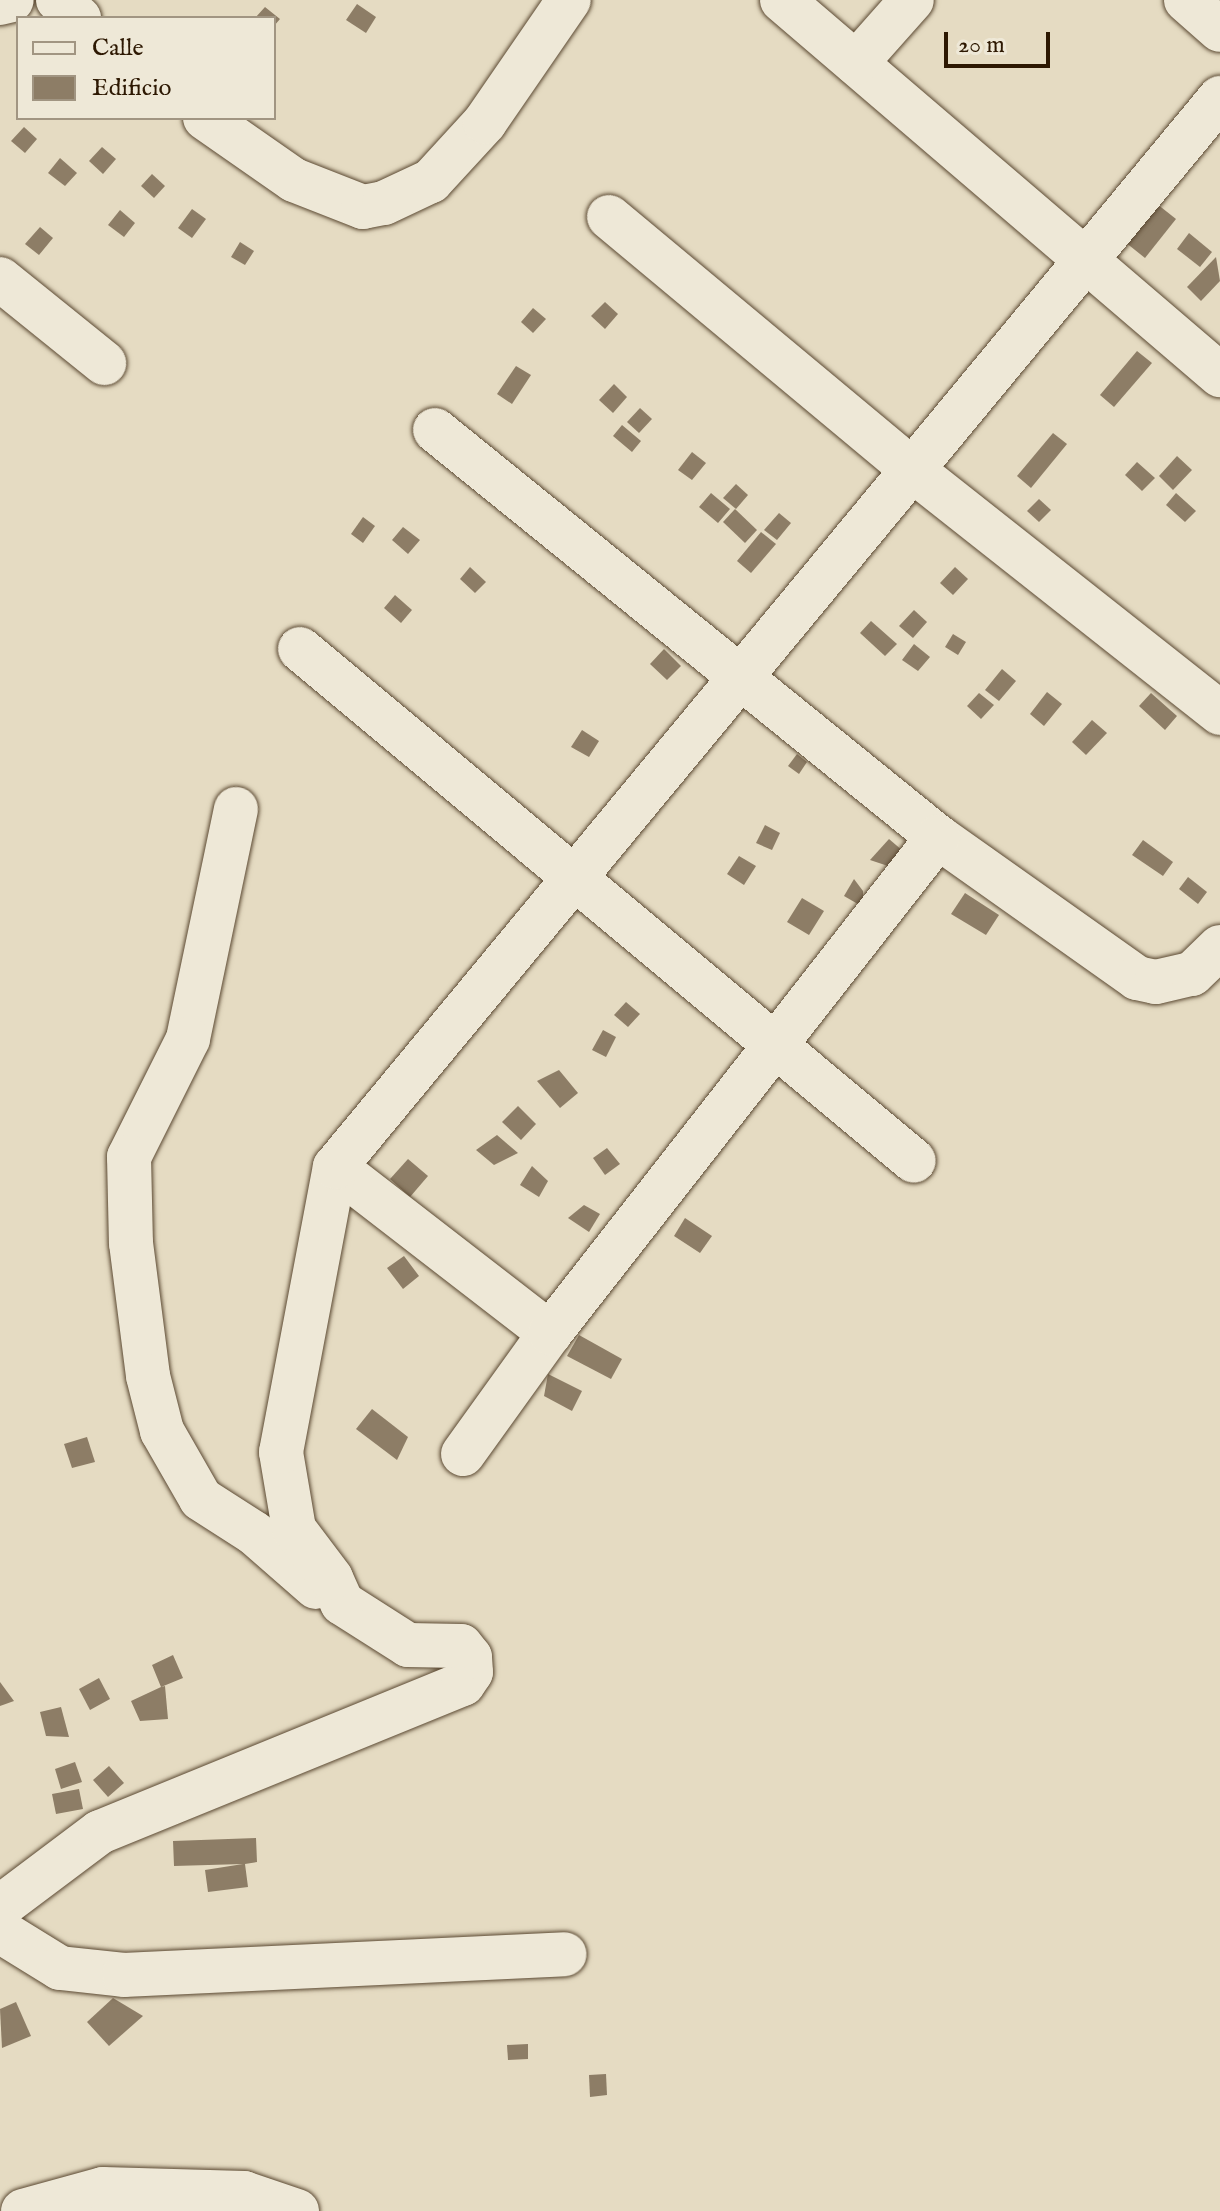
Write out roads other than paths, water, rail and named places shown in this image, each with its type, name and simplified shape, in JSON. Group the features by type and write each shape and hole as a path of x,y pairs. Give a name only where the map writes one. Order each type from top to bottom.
{"street":[{"path":"0,3 12,0"},
{"path":"58,0 77,16"},
{"path":"208,120 294,180 363,207 384,203 431,181 485,122 569,0"},
{"path":"782,0 1220,375"},
{"path":"856,63 912,0"},
{"path":"1186,0 1220,30"},
{"path":"342,1603 331,1578 294,1529 281,1452 335,1167 915,472 1220,98"},
{"path":"609,217 915,472 1220,713"},
{"path":"0,279 104,363"},
{"path":"435,430 938,837 1137,978 1156,982 1183,977 1220,947"},
{"path":"300,649 914,1161"},
{"path":"0,1907 100,1832 463,1684 471,1672 470,1657 461,1646 408,1645 306,1582 254,1533 201,1499 162,1431 148,1376 131,1243 129,1157 188,1039 236,809"},
{"path":"463,1454 550,1333 777,1047 938,837"},
{"path":"335,1167 550,1333"},
{"path":"0,1931 60,1968 124,1975 565,1954"},
{"path":"23,2211 103,2189 244,2193 297,2211"}]}
